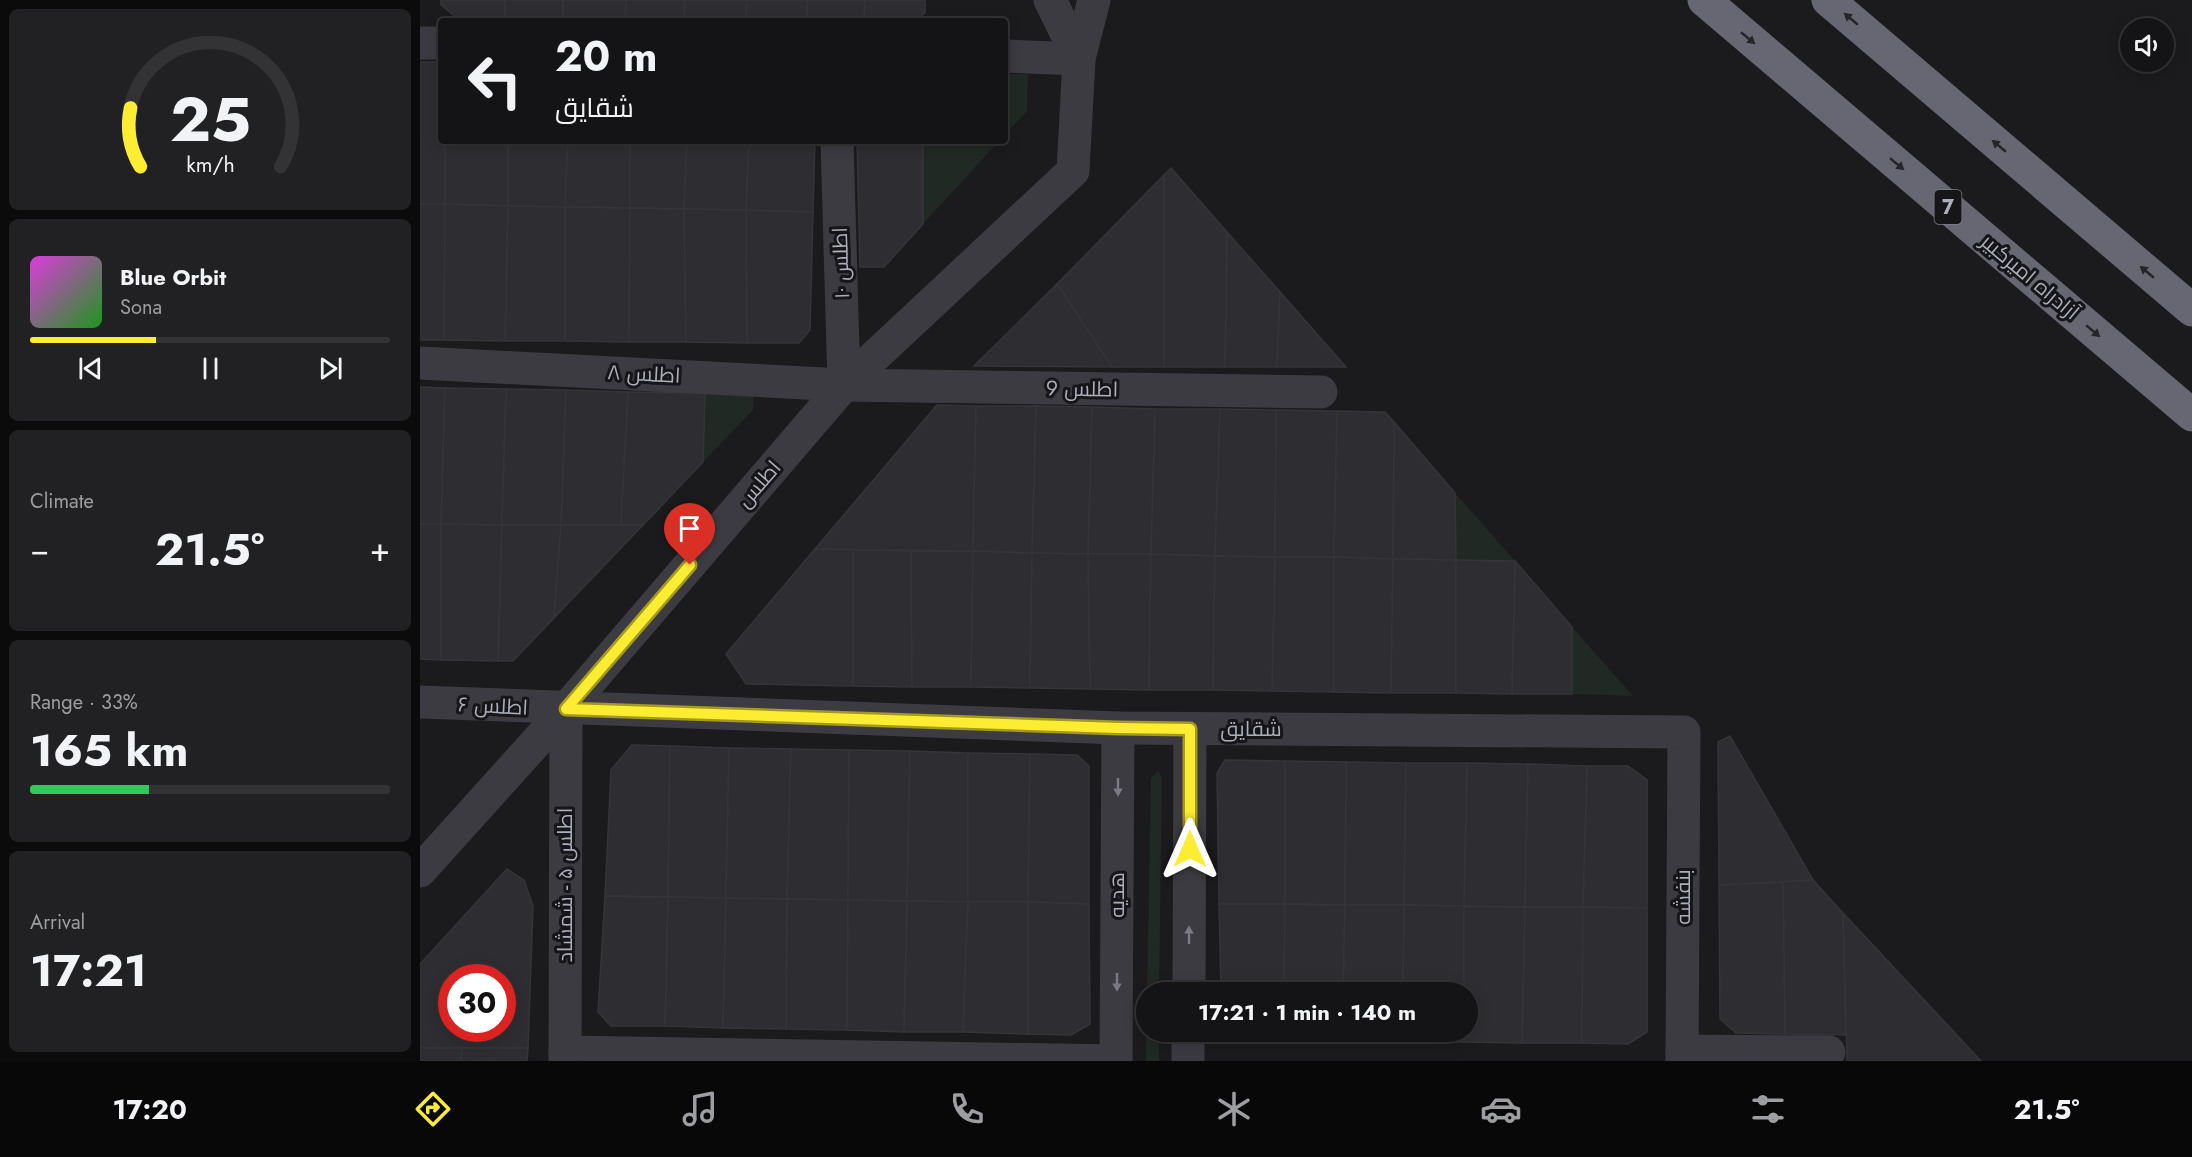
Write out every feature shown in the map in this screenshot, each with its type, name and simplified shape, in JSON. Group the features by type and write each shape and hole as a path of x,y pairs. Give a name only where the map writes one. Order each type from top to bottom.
{"highway":[{"name":"آزادراه امیرکبیر","path":"1704,0 2192,415"},
{"path":"1828,0 2192,310"}],"street":[{"path":"1050,0 1079,59"},
{"path":"1079,59 1094,0"},
{"path":"420,43 438,43"},
{"path":"1008,56 1079,59"},
{"name":"اطلس","path":"420,871 566,709 844,385 1072,171 1079,59"},
{"name":"اطلس ۱۰","path":"837,144 844,385"},
{"name":"اطلس ۸","path":"432,363 844,385"},
{"name":"اطلس 9","path":"844,385 1321,392"},
{"name":"اطلس ۶","path":"420,702 566,709"},
{"name":"شقایق","path":"566,709 1118,728 1684,732"},
{"name":"اطلس ۵ - شمشاد","path":"565,1056 566,709"},
{"name":"هدیه","path":"1116,1061 1118,728"},
{"path":"1189,982 1190,729"},
{"name":"بنفشه","path":"1682,1056 1684,732"},
{"path":"1188,1042 1188,1061"},
{"path":"1682,1056 1828,1052"},
{"path":"565,1056 838,1056 1116,1061"}],"shaded area":[{"path":"1008,74 1028,74 1027,111 1008,132"},
{"path":"923,144 996,144 923,224"},
{"path":"705,393 754,395 753,410 703,462"},
{"path":"1455,493 1515,561 1456,560"},
{"path":"1572,627 1633,696 1572,694"},
{"path":"1158,771 1162,777 1159,982 1147,982 1151,778"},
{"path":"1146,1042 1159,1042 1159,1061 1146,1061"}],"building":[{"path":"441,0 505,0 505,18 457,18 441,5"},
{"path":"505,0 563,0 563,18 505,18"},
{"path":"563,0 626,0 625,18 563,18"},
{"path":"626,0 685,0 684,18 625,18"},
{"path":"685,0 747,0 746,18 684,18"},
{"path":"747,0 807,0 807,18 746,18"},
{"path":"807,0 865,0 864,18 807,18"},
{"path":"865,0 925,0 925,13 918,18 864,18"},
{"path":"420,62 438,62 438,144 445,144 445,204 420,204"},
{"path":"445,144 508,144 508,206 445,204"},
{"path":"508,144 568,144 565,207 508,206"},
{"path":"568,144 630,144 630,208 565,207"},
{"path":"630,144 687,144 684,209 630,208"},
{"path":"687,144 749,144 746,210 684,209"},
{"path":"749,144 815,144 813,212 746,210"},
{"path":"857,144 923,144 923,224 884,267 860,267"},
{"path":"1171,168 1227,232 1225,367 1164,367 1164,175"},
{"path":"1164,175 1164,367 1112,367 1057,284"},
{"path":"420,204 445,204 444,340 420,340"},
{"path":"445,204 508,206 505,341 444,340"},
{"path":"508,206 565,207 565,341 505,341"},
{"path":"565,207 630,208 629,342 565,341"},
{"path":"630,208 684,209 686,342 629,342"},
{"path":"684,209 746,210 747,343 686,342"},
{"path":"746,210 813,212 810,330 799,343 747,343"},
{"path":"1227,232 1280,292 1277,367 1225,367"},
{"path":"1057,284 1112,367 974,366"},
{"path":"1280,292 1346,367 1277,367"},
{"path":"420,387 445,388 441,524 420,524"},
{"path":"445,388 506,389 502,525 441,524"},
{"path":"506,389 566,390 561,525 502,525"},
{"path":"566,390 628,392 621,525 561,525"},
{"path":"628,392 705,393 703,462 643,525 621,525"},
{"path":"937,405 976,406 973,551 815,549"},
{"path":"976,406 1036,406 1032,553 973,551"},
{"path":"1036,406 1092,407 1088,554 1032,553"},
{"path":"1092,407 1155,409 1151,554 1088,554"},
{"path":"1155,409 1220,409 1215,556 1151,554"},
{"path":"1220,409 1276,410 1275,557 1215,556"},
{"path":"1276,410 1337,411 1334,557 1275,557"},
{"path":"1337,411 1385,412 1394,422 1393,559 1334,557"},
{"path":"1394,422 1455,493 1456,560 1393,559"},
{"path":"420,524 441,524 441,660 420,659"},
{"path":"441,524 502,525 498,661 441,660"},
{"path":"502,525 561,525 554,618 513,661 498,661"},
{"path":"561,525 643,525 554,618"},
{"path":"815,549 853,550 853,686 746,684 726,654"},
{"path":"853,550 911,551 912,687 853,686"},
{"path":"911,551 973,551 971,687 912,687"},
{"path":"973,551 1032,553 1030,688 971,687"},
{"path":"1032,553 1088,554 1090,689 1030,688"},
{"path":"1088,554 1151,554 1149,690 1090,689"},
{"path":"1151,554 1215,556 1213,690 1149,690"},
{"path":"1215,556 1275,557 1272,691 1213,690"},
{"path":"1275,557 1334,557 1334,692 1272,691"},
{"path":"1334,557 1393,559 1391,693 1334,692"},
{"path":"1393,559 1456,560 1456,693 1391,693"},
{"path":"1456,560 1515,561 1512,694 1456,693"},
{"path":"1515,561 1572,627 1572,694 1512,694"},
{"path":"1730,736 1813,880 1719,885 1718,742"},
{"path":"632,745 670,746 668,897 605,896 611,770"},
{"path":"670,746 729,748 726,898 668,897"},
{"path":"729,748 791,749 787,899 726,898"},
{"path":"791,749 849,750 848,900 787,899"},
{"path":"849,750 910,751 907,901 848,900"},
{"path":"910,751 968,753 968,902 907,901"},
{"path":"968,753 1030,754 1028,902 968,902"},
{"path":"1030,754 1077,755 1089,766 1089,904 1028,902"},
{"path":"1225,760 1285,761 1285,904 1219,904 1217,773"},
{"path":"1285,761 1346,762 1345,905 1285,904"},
{"path":"1346,762 1406,763 1404,905 1345,905"},
{"path":"1406,763 1467,763 1464,906 1404,905"},
{"path":"1467,763 1528,764 1525,907 1464,906"},
{"path":"1528,764 1587,766 1583,907 1525,907"},
{"path":"1587,766 1628,766 1647,780 1647,908 1583,907"},
{"path":"507,869 524,880 533,906 528,1048 420,1048 420,964"},
{"path":"1813,880 1843,913 1846,1035 1785,1034 1783,882"},
{"path":"1783,882 1785,1034 1736,1033 1720,1019 1719,885"},
{"path":"605,896 668,897 665,1026 611,1026 598,1012"},
{"path":"668,897 726,898 723,1028 665,1026"},
{"path":"726,898 787,899 786,1029 723,1028"},
{"path":"787,899 848,900 847,1030 786,1029"},
{"path":"848,900 907,901 904,1032 847,1030"},
{"path":"907,901 968,902 963,1032 904,1032"},
{"path":"968,902 1028,902 1028,1034 963,1032"},
{"path":"1028,902 1089,904 1090,1024 1071,1035 1028,1034"},
{"path":"1219,904 1285,904 1284,982 1221,982"},
{"path":"1285,904 1345,905 1343,982 1284,982"},
{"path":"1345,905 1404,905 1403,982 1343,982"},
{"path":"1404,905 1464,906 1464,982 1403,982"},
{"path":"1464,906 1525,907 1522,1043 1464,1042 1478,1042 1478,982 1464,982"},
{"path":"1525,907 1583,907 1582,1043 1522,1043"},
{"path":"1583,907 1647,908 1647,1032 1628,1044 1582,1043"},
{"path":"1843,913 1981,1061 1847,1061"},
{"path":"420,1048 462,1048 461,1061 420,1061"},
{"path":"462,1048 528,1048 527,1061 461,1061"}],"route":[{"path":"690,565 566,709 1190,729 1190,849"}]}
